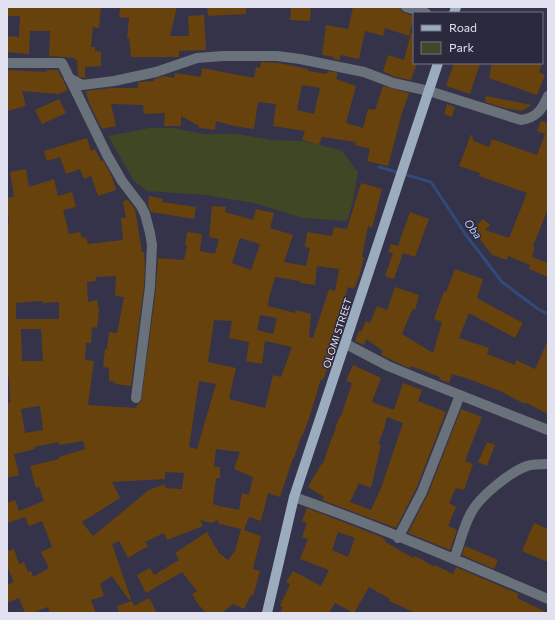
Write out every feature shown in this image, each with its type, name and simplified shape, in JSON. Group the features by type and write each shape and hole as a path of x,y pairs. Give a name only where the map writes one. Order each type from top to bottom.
{"main road":[{"name":"OLOMI STREET","path":"267,613 294,497 438,64"}],"street":[{"path":"406,7 423,12"},
{"path":"69,78 82,85 114,81 156,72 197,58 223,56 277,56 300,59 364,72 393,83 429,91 521,120 528,119 542,109 548,96"},
{"path":"7,63 62,63 107,155 122,181 143,210 152,245 150,287 136,398"},
{"path":"346,344 395,369 548,430"},
{"path":"398,538 422,492 460,395"},
{"path":"454,559 470,513 477,503 491,489 520,469 528,466 548,464"},
{"path":"294,497 345,515 548,599"}],"green space":[{"path":"149,128 174,128 203,134 237,134 271,140 301,141 341,150 358,172 353,201 347,221 303,218 254,203 205,195 147,191 134,181 108,136"}],"building":[{"path":"7,7 101,7 99,28 93,27 91,47 95,47 95,51 101,52 101,66 85,67 85,77 92,77 83,78 78,76 77,60 75,60 75,58 49,56 50,31 30,31 29,54 7,52 7,36 19,37 20,16 7,16"},
{"path":"120,7 177,7 170,36 189,36 188,16 204,15 206,50 179,51 179,57 131,57 129,38 127,38 129,18 119,17"},
{"path":"207,7 246,7 246,14 208,16"},
{"path":"291,7 311,7 310,21 290,20"},
{"path":"353,7 400,7 402,12 413,16 409,36 385,28 383,36 365,31 359,59 340,55 340,60 333,59 334,57 322,55 326,25 348,29"},
{"path":"411,33 413,34 413,64 417,64 411,80 395,77 383,71 388,55 404,60"},
{"path":"261,62 279,63 308,69 308,71 327,74 328,71 338,73 336,79 356,86 346,123 363,128 368,109 375,110 383,86 409,93 388,166 367,161 370,149 355,145 356,142 322,137 319,145 302,140 305,131 273,126 276,104 258,102 254,129 216,121 215,130 199,128 199,126 181,116 181,126 164,126 165,113 144,114 143,105 111,104 116,126 102,129 89,103 86,91 112,88 138,88 138,82 154,81 154,79 164,76 174,78 175,73 201,77 202,68 254,78 256,67 260,68","holes":["302,85 320,88 314,114 297,110"]},
{"path":"454,64 480,64 470,94 446,86"},
{"path":"492,64 542,64 539,72 545,75 537,95 489,78"},
{"path":"7,70 47,72 47,70 58,70 68,90 58,94 22,91 26,106 7,111"},
{"path":"486,96 532,105 521,111 504,108 485,102"},
{"path":"59,99 66,113 42,124 35,110"},
{"path":"447,104 455,107 452,117 444,114"},
{"path":"541,121 548,123 548,209 533,246 535,247 532,257 548,263 548,277 529,269 530,265 508,256 507,260 492,255 479,238 482,236 472,227 475,227 483,219 490,225 485,230 509,238 527,193 479,176 480,173 459,166 471,134 474,141 489,147 492,139 537,155 545,134 537,131"},
{"path":"87,138 91,151 95,149 101,161 103,160 112,177 116,190 98,196 91,176 84,179 80,169 66,174 60,157 47,161 44,151"},
{"path":"26,169 29,187 54,179 58,196 72,192 76,207 63,210 69,234 80,232 82,238 86,237 88,244 123,240 121,218 126,218 123,201 128,200 135,209 142,252 144,252 145,266 144,286 131,386 115,384 116,382 109,381 109,368 103,367 109,332 117,333 124,297 115,296 116,276 96,277 96,281 87,282 88,302 97,300 99,310 97,328 92,327 91,343 86,343 85,360 94,361 88,405 136,408 141,402 156,288 158,258 184,260 187,245 185,245 187,232 202,234 200,251 215,254 219,239 209,237 212,206 226,207 225,212 253,220 256,209 274,213 270,228 293,235 284,262 306,266 310,248 305,247 307,232 332,236 334,227 347,229 361,183 382,189 372,228 368,226 360,274 354,289 348,287 336,328 340,329 332,356 323,380 321,379 310,415 280,497 268,493 261,521 249,517 244,530 261,536 253,569 260,571 253,596 251,595 244,609 233,604 221,613 206,613 200,607 192,594 197,591 182,572 146,593 137,575 150,568 154,575 179,560 175,553 207,532 219,553 228,560 235,551 241,529 219,524 217,520 212,523 200,520 203,526 167,540 164,533 145,542 148,546 128,558 119,541 112,544 131,599 129,600 112,576 100,584 104,596 91,600 96,613 50,613 48,607 32,613 25,613 19,598 7,603 7,585 14,582 7,566 7,551 14,549 19,564 24,562 28,572 31,571 33,577 49,568 41,552 52,547 42,521 29,526 25,517 7,523 7,503 15,500 19,511 44,501 39,487 36,488 30,466 59,459 59,457 85,449 83,441 59,445 59,442 34,447 35,449 14,454 19,475 7,478 7,403 10,403 9,377 7,377 7,224 9,224 7,198 14,197 10,172","holes":["240,238 260,244 251,270 232,263","317,266 339,269 335,291 329,289 313,338 309,337 311,314 296,310 295,313 268,306 275,277 300,281 300,283 315,285","42,301 42,303 59,302 59,319 16,319 16,303","260,315 277,318 273,334 257,330","214,320 232,321 229,338 249,342 246,361 262,364 265,341 292,347 281,377 273,375 265,408 229,399 236,368 208,362","21,329 41,329 43,361 22,361","199,381 216,384 197,449 189,447","40,406 43,430 25,433 21,409","216,449 240,452 234,469 253,477 249,495 242,493 239,510 220,506 219,509 219,506 213,504 216,478 220,478 220,467 214,467","165,472 184,473 182,489 165,488 165,484 149,490 93,536 82,522 120,498 112,482 165,479"]},
{"path":"149,196 163,199 162,202 196,207 194,219 151,212 148,205"},
{"path":"410,212 429,219 415,257 403,253 394,279 385,276 393,253 388,252 391,244 398,246"},
{"path":"455,269 483,279 477,298 523,323 515,338 469,313 459,338 489,348 487,354 515,365 516,360 535,369 548,340 548,414 525,402 525,404 500,391 469,379 452,374 449,383 439,379 440,377 411,366 409,368 381,355 383,351 366,339 364,345 355,341 359,331 361,332 366,321 370,323 377,306 387,310 395,287 419,295 415,310 413,308 402,334 433,353 442,322 434,319 444,291 446,292"},
{"path":"353,365 381,378 372,402 394,410 403,383 422,390 418,401 446,412 416,489 396,528 322,500 324,497 308,487 322,463 323,464 335,428 341,416 352,383 346,381","holes":["387,417 403,423 381,488 371,510 350,502 359,483 371,488 381,445 378,444"]},
{"path":"461,409 482,417 465,461 473,464 464,490 456,488 449,503 456,507 448,526 457,530 450,550 408,533 428,494"},
{"path":"487,442 495,445 487,466 478,462"},
{"path":"307,508 379,536 386,540 385,542 413,558 415,556 435,567 435,565 453,574 456,567 519,594 517,598 548,613 416,613 389,601 390,599 369,587 354,613 335,603 329,613 280,613 283,607 280,606 290,584 286,582 293,571 321,586 329,570 300,559 308,539 302,537 307,523 302,521","holes":["338,532 355,538 348,557 332,550"]},
{"path":"534,523 548,529 548,562 522,551"},
{"path":"465,546 498,560 494,569 462,555"},
{"path":"149,598 157,613 119,613 117,606 132,601 134,606"}],"waterway":[{"name":"Oba","path":"379,167 431,182 466,235 502,282 538,309 548,314"}]}
